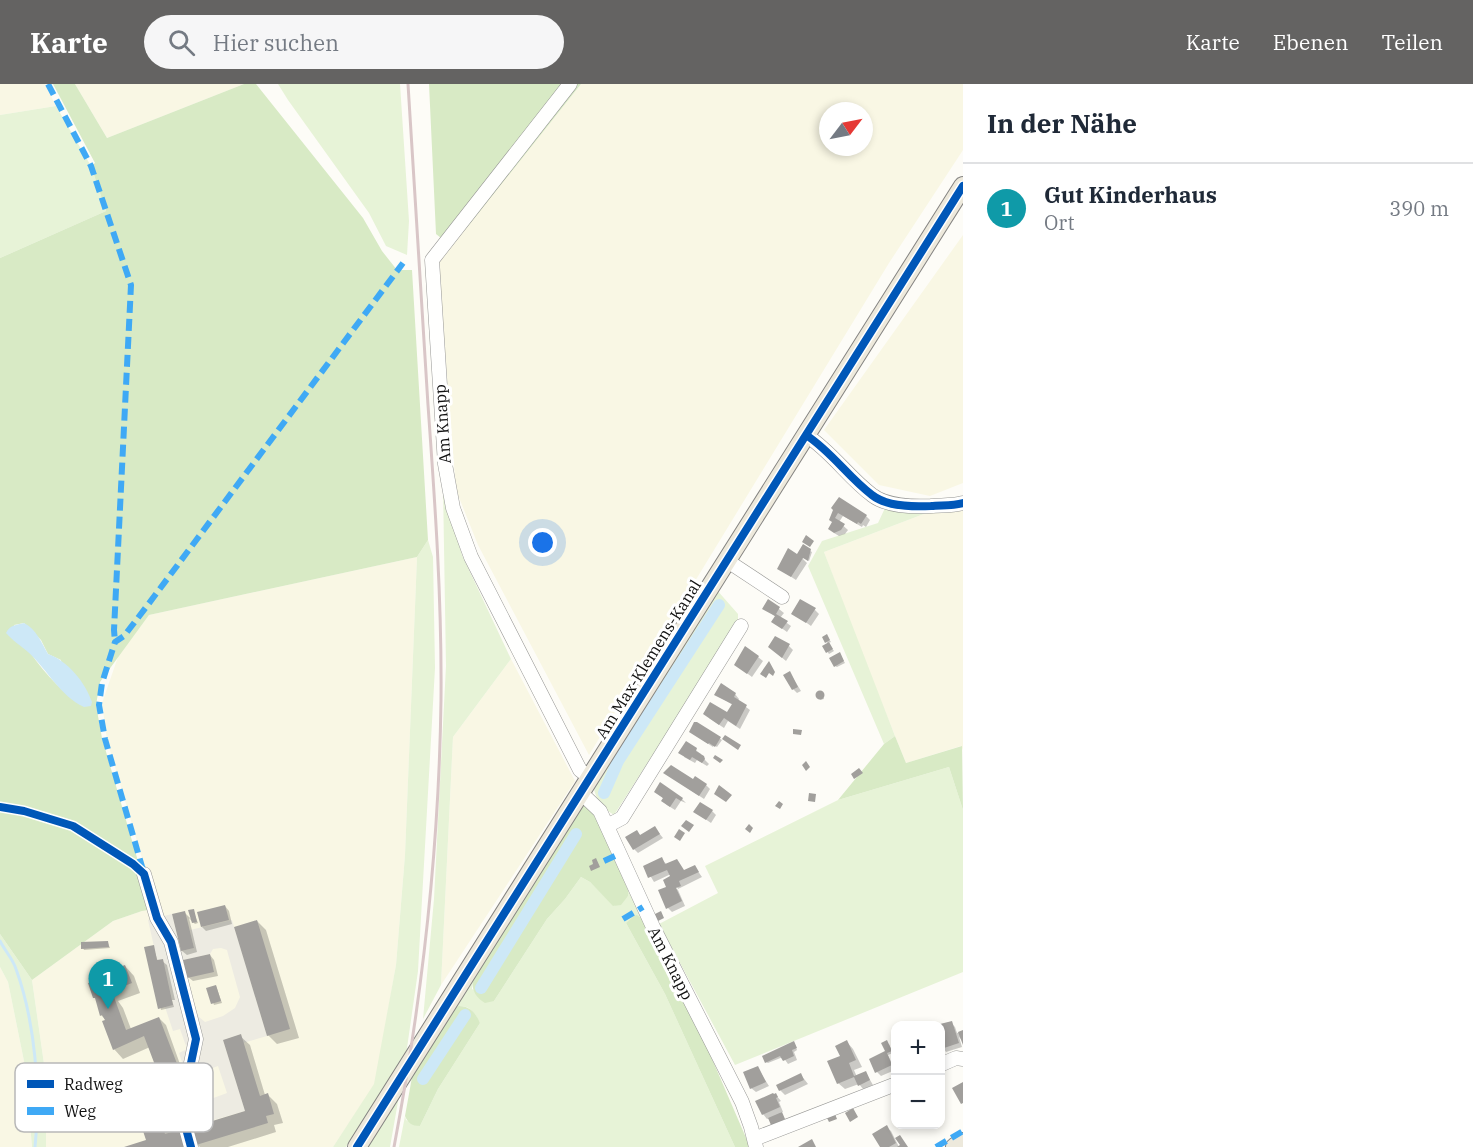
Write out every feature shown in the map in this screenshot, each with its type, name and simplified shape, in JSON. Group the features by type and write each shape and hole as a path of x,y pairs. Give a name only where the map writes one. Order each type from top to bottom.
{"main road":[{"name":"Am Max-Klemens-Kanal","path":"357,1147 585,784 729,562 963,186"},
{"path":"955,1147 963,1142"}],"street":[{"name":"Am Knapp","path":"570,84 432,260 445,464 453,508 471,557 580,770 588,797 600,811 652,927 742,1102 755,1143 891,1086"},
{"path":"806,435 828,450 873,496 891,503 920,506 957,505 963,502"},
{"path":"729,562 782,597"},
{"path":"607,826 622,818 741,626"},
{"path":"144,874 157,918 171,942 196,1039 191,1063"},
{"path":"945,1063 956,1058 963,1059"},
{"path":"186,1132 191,1147"}],"shaded area":[{"path":"0,84 45,84 56,106 0,115"},
{"path":"75,84 244,84 107,138"},
{"path":"581,84 963,84 963,150 889,263 589,755 478,545 456,490 438,263"},
{"path":"963,235 963,483 930,496 879,485 824,430"},
{"path":"963,508 963,750 961,746 906,763 824,552 929,512"},
{"path":"417,557 405,855 396,965 375,1084 333,1147 46,1147 46,1132 213,1132 213,1063 44,1063 32,980 113,921 142,911 147,875 107,740 102,703 119,654 149,615"},
{"path":"511,659 575,781 441,985 453,737"},
{"path":"172,914 181,951 194,948 190,930 232,920 267,1036 243,1043 241,1034 223,1040 245,1111 213,1120 213,1098 227,1093 218,1066 213,1068 213,1063 182,1063 179,1053 187,1049 180,1029 173,1031 165,1007 173,1005 163,959 157,960 148,920","holes":["213,949 227,950 240,997 235,1008 223,1016 205,1022 196,1010 183,960 210,954"]},
{"path":"0,967 8,982 24,1063 15,1063 15,1132 31,1132 32,1147 0,1147"}],"green space":[{"path":"53,84 75,84 107,138 244,84 256,84 363,218 382,251 397,270 412,270 428,540 417,557 149,615 100,682 96,705 102,738 140,868 147,875 160,908 142,911 113,921 32,980 0,934 0,258 106,211 91,166 95,163","holes":["24,623 41,640 48,654 61,660 65,692 36,661 14,625"]},
{"path":"278,84 400,84 409,221 407,255 386,246 369,213"},
{"path":"429,84 581,84 465,230 441,238 436,234"},
{"path":"56,106 91,166 106,211 0,258 0,115"},
{"path":"443,487 462,555 511,659 453,737 441,985 423,1019 434,899 446,666"},
{"path":"885,508 929,512 824,552 895,736 884,744 808,566 822,541 878,523"},
{"path":"428,540 433,557 435,668 418,971 406,1055 346,1147 333,1147 374,1084 396,965 405,855 417,557"},
{"path":"716,589 738,614 738,622 614,815 600,803 593,785"},
{"path":"895,736 906,763 962,746 963,810 949,767 838,800 884,744"},
{"path":"949,767 963,810 963,972 735,1065 659,924 718,893 705,866 838,800"},
{"path":"583,804 597,817 628,890 628,896 621,905 613,906 590,882 581,877 547,919 494,1001 485,1003 474,992 473,978"},
{"path":"581,877 590,882 614,906 628,896 628,890 642,919 626,923 665,994 735,1147 399,1147 405,1116 406,1120 420,1126 438,1089 480,1023 476,1015 467,1007 455,1007 473,978 472,989 494,1001 547,919"},
{"path":"637,915 642,919 706,1045 750,1147 735,1147 665,994 626,923"},
{"path":"0,934 32,980 44,1063 24,1063 8,982 0,967"},
{"path":"459,1006 472,1011 480,1023 438,1089 420,1126 413,1125 405,1116 414,1066 455,1007"},
{"path":"399,1096 390,1147 366,1147"},
{"path":"31,1132 46,1132 46,1147 32,1147"}],"water":[{"path":"24,623 35,633 48,654 75,673 89,694 91,706 84,707 68,696 35,659 6,633 11,627"}],"building":[{"path":"839,497 867,515 861,524 858,522 857,524 838,513 835,518 845,524 841,530 834,533 828,529 832,522 829,520 833,510 831,508"},
{"path":"806,535 814,541 810,547 802,542"},
{"path":"803,544 811,549 808,561 803,558 791,577 777,569 788,548 797,554"},
{"path":"768,599 780,607 776,614 788,621 782,629 771,622 775,616 762,609"},
{"path":"800,599 816,608 806,623 791,614"},
{"path":"827,634 830,640 825,643 822,637"},
{"path":"775,636 790,644 782,658 768,647"},
{"path":"829,642 833,649 826,653 822,646"},
{"path":"745,646 759,656 747,674 734,665"},
{"path":"840,652 844,661 834,667 829,658"},
{"path":"769,661 775,672 773,676 769,673 766,678 760,674"},
{"path":"790,671 798,687 792,690 783,675"},
{"path":"721,683 736,693 734,697 747,705 736,726 724,718 719,725 703,714 710,702 727,712 732,704 714,695"},
{"path":"820,690 825,695 820,700 815,695"},
{"path":"694,722 721,737 715,747 689,732"},
{"path":"793,729 802,730 801,735 793,734"},
{"path":"725,735 741,745 738,750 722,739"},
{"path":"686,741 704,756 702,763 692,757 690,760 678,753"},
{"path":"715,755 723,760 720,763 713,758"},
{"path":"806,761 810,767 806,771 802,765"},
{"path":"671,765 693,779 695,776 707,784 699,796 663,773"},
{"path":"859,768 863,773 854,779 851,774"},
{"path":"660,782 683,798 681,801 676,798 670,807 661,801 663,798 654,792"},
{"path":"719,785 732,795 726,802 714,794"},
{"path":"809,793 816,794 815,802 808,801"},
{"path":"779,801 783,804 780,809 775,806"},
{"path":"700,802 713,810 706,820 693,812"},
{"path":"686,820 694,825 689,832 681,826"},
{"path":"749,824 753,828 750,833 745,829"},
{"path":"655,826 660,834 633,850 625,837 637,830 640,835"},
{"path":"679,829 685,833 680,841 674,837"},
{"path":"662,857 665,864 677,859 684,870 695,865 699,872 679,881 681,886 676,888 682,901 666,909 658,890 666,887 663,880 670,876 667,870 648,878 643,866"},
{"path":"596,858 600,867 591,871 589,866"},
{"path":"225,905 229,920 201,927 197,912"},
{"path":"194,909 197,922 192,923 188,910"},
{"path":"185,911 194,948 181,951 172,914"},
{"path":"661,911 664,918 656,922 653,915"},
{"path":"257,920 290,1029 267,1036 234,927"},
{"path":"108,941 109,947 81,949 81,942"},
{"path":"154,945 157,960 163,959 173,1005 158,1009 144,947"},
{"path":"210,954 214,972 187,978 183,960"},
{"path":"125,965 132,983 109,992 111,998 114,997 126,1030 159,1017 177,1063 154,1063 144,1036 113,1050 102,1021 105,1020 102,1015 100,1016 88,983 96,976"},
{"path":"216,985 221,1001 211,1004 206,988"},
{"path":"952,1021 959,1043 945,1048 945,1023"},
{"path":"963,1030 963,1045 958,1032"},
{"path":"241,1034 260,1096 268,1093 274,1114 266,1116 268,1123 196,1145 192,1132 213,1132 213,1121 245,1111 223,1040"},
{"path":"847,1040 856,1060 849,1063 854,1076 866,1071 870,1080 858,1086 854,1077 837,1084 827,1061 840,1056 835,1046"},
{"path":"887,1040 891,1049 887,1053 891,1065 875,1073 869,1059 885,1051 881,1043"},
{"path":"794,1041 797,1048 792,1050 794,1056 783,1061 780,1056 765,1063 762,1056"},
{"path":"758,1066 766,1082 750,1089 743,1072"},
{"path":"801,1073 804,1080 779,1091 776,1085"},
{"path":"963,1082 963,1103 961,1104 952,1088"},
{"path":"776,1093 778,1097 776,1098 780,1107 762,1115 755,1101"},
{"path":"853,1108 858,1117 850,1122 845,1113"},
{"path":"782,1112 785,1119 771,1125 768,1118"},
{"path":"835,1114 837,1119 829,1122 827,1118"},
{"path":"887,1125 896,1143 889,1147 880,1147 872,1134"},
{"path":"143,1132 164,1132 165,1134 182,1132 187,1147 124,1147 146,1140"},
{"path":"900,1135 908,1147 897,1147 900,1145 895,1138"},
{"path":"812,1139 816,1147 798,1147"}],"waterway":[{"path":"604,793 618,761 719,605"},
{"path":"481,988 576,834"},
{"path":"0,941 13,962 23,989 36,1063"},
{"path":"423,1079 465,1015"},
{"path":"35,1147 36,1132"}],"railway":[{"path":"394,1147 421,980 433,868 441,700 438,552 408,84"}],"marked path":[{"path":"48,84 91,166 131,285 115,642"},
{"path":"143,870 105,739 99,705 102,683 115,642 124,636 147,606 403,263"},
{"path":"604,861 619,854"},
{"path":"623,919 643,907"},
{"path":"936,1147 963,1131"}],"cycle path":[{"path":"357,1147 963,186"},
{"path":"806,435 878,499 908,506 963,503"},
{"path":"0,807 24,811 73,826 133,864 144,874 157,918 171,942 196,1039 191,1063"},
{"path":"187,1132 191,1147"}],"place":[{"name":"Gut Kinderhaus","path":"108,1009"}]}
